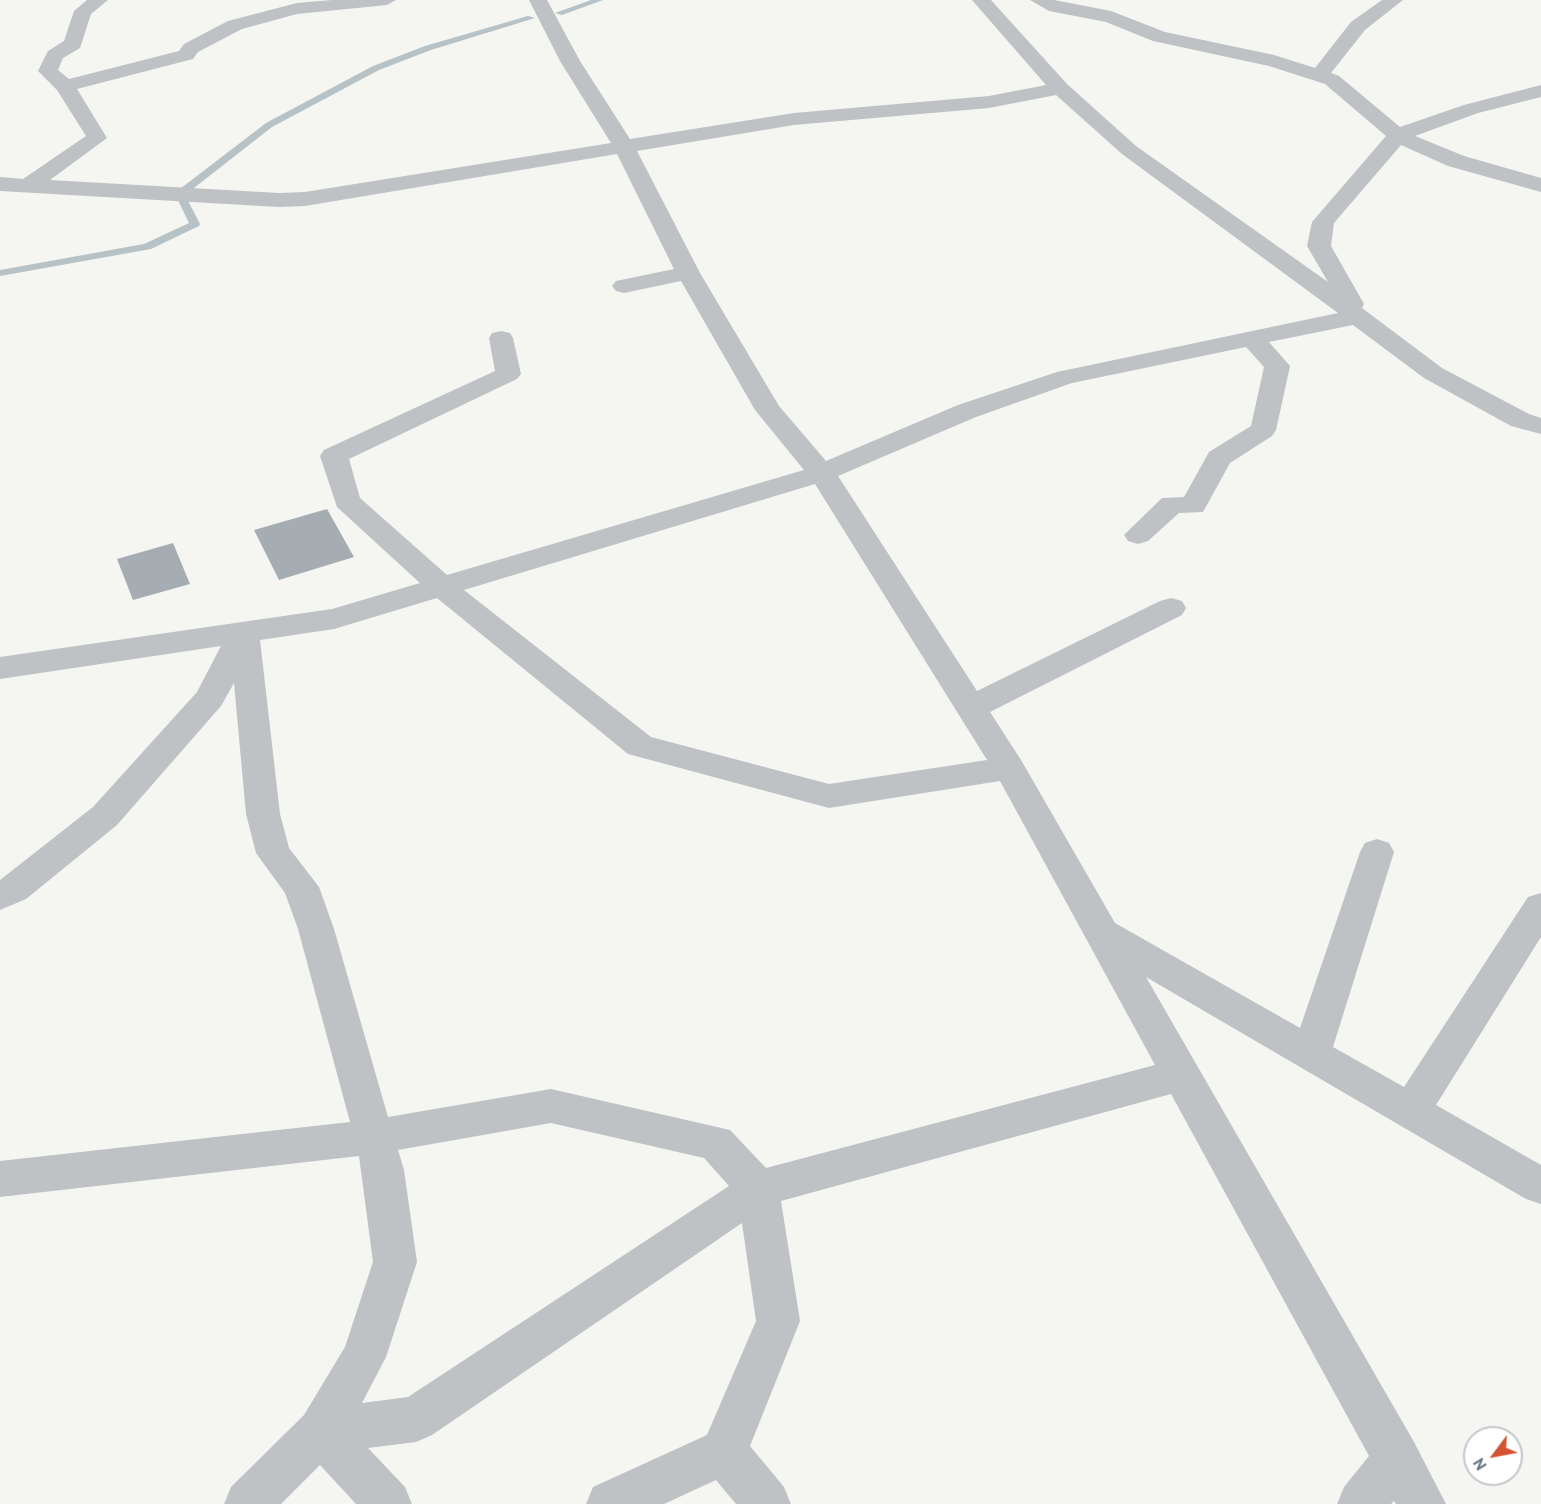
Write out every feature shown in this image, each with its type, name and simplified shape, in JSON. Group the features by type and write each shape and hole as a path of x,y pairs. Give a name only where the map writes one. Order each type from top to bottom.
{"street":[{"path":"30,184 97,138 65,86 48,71 54,54 73,44 83,11 99,0"},
{"path":"65,86 186,55 190,48 235,25 297,9 387,0"},
{"path":"537,0 570,61 625,148 688,273 768,410 822,473 1009,768 1422,1504"},
{"path":"981,0 1060,88 1129,150 1359,316 1433,373 1520,420 1541,426"},
{"path":"1039,0 1055,7 1111,17 1160,37 1274,61 1332,80 1399,137 1456,161 1541,185"},
{"path":"1319,76 1358,26 1394,0"},
{"path":"0,184 279,200 305,199 794,119 989,102 1060,88"},
{"path":"1359,316 1319,246 1323,222 1390,143 1411,129 1471,109 1541,91"},
{"path":"624,286 688,273"},
{"path":"0,668 334,618 443,588 822,473 967,411 1066,377 1359,316"},
{"path":"501,338 508,374 334,456 347,501 443,588 640,746 829,796 1009,768"},
{"path":"1138,535 1172,504 1193,506 1219,458 1263,430 1278,366 1252,338"},
{"path":"970,708 1171,608"},
{"path":"0,896 13,889 105,816 210,698 244,631"},
{"path":"244,631 263,814 273,853 301,887 312,918 383,1170 394,1262 364,1357 320,1431 248,1504"},
{"path":"1311,1054 1377,852"},
{"path":"1410,1111 1541,907"},
{"path":"1100,933 1541,1186"},
{"path":"320,1431 416,1419 758,1189 1180,1075"},
{"path":"0,1179 374,1137 551,1106 716,1143 758,1189 778,1321 724,1452 610,1504"},
{"path":"320,1431 387,1504"},
{"path":"724,1452 767,1504"},
{"path":"1361,1504 1397,1460"}],"building":[{"path":"327,509 354,557 279,580 254,530"},
{"path":"173,543 190,584 133,600 117,559"}],"waterway":[{"path":"559,13 599,0"},
{"path":"0,273 147,247 195,224 180,194 269,125 376,68 428,48 531,18"}]}
